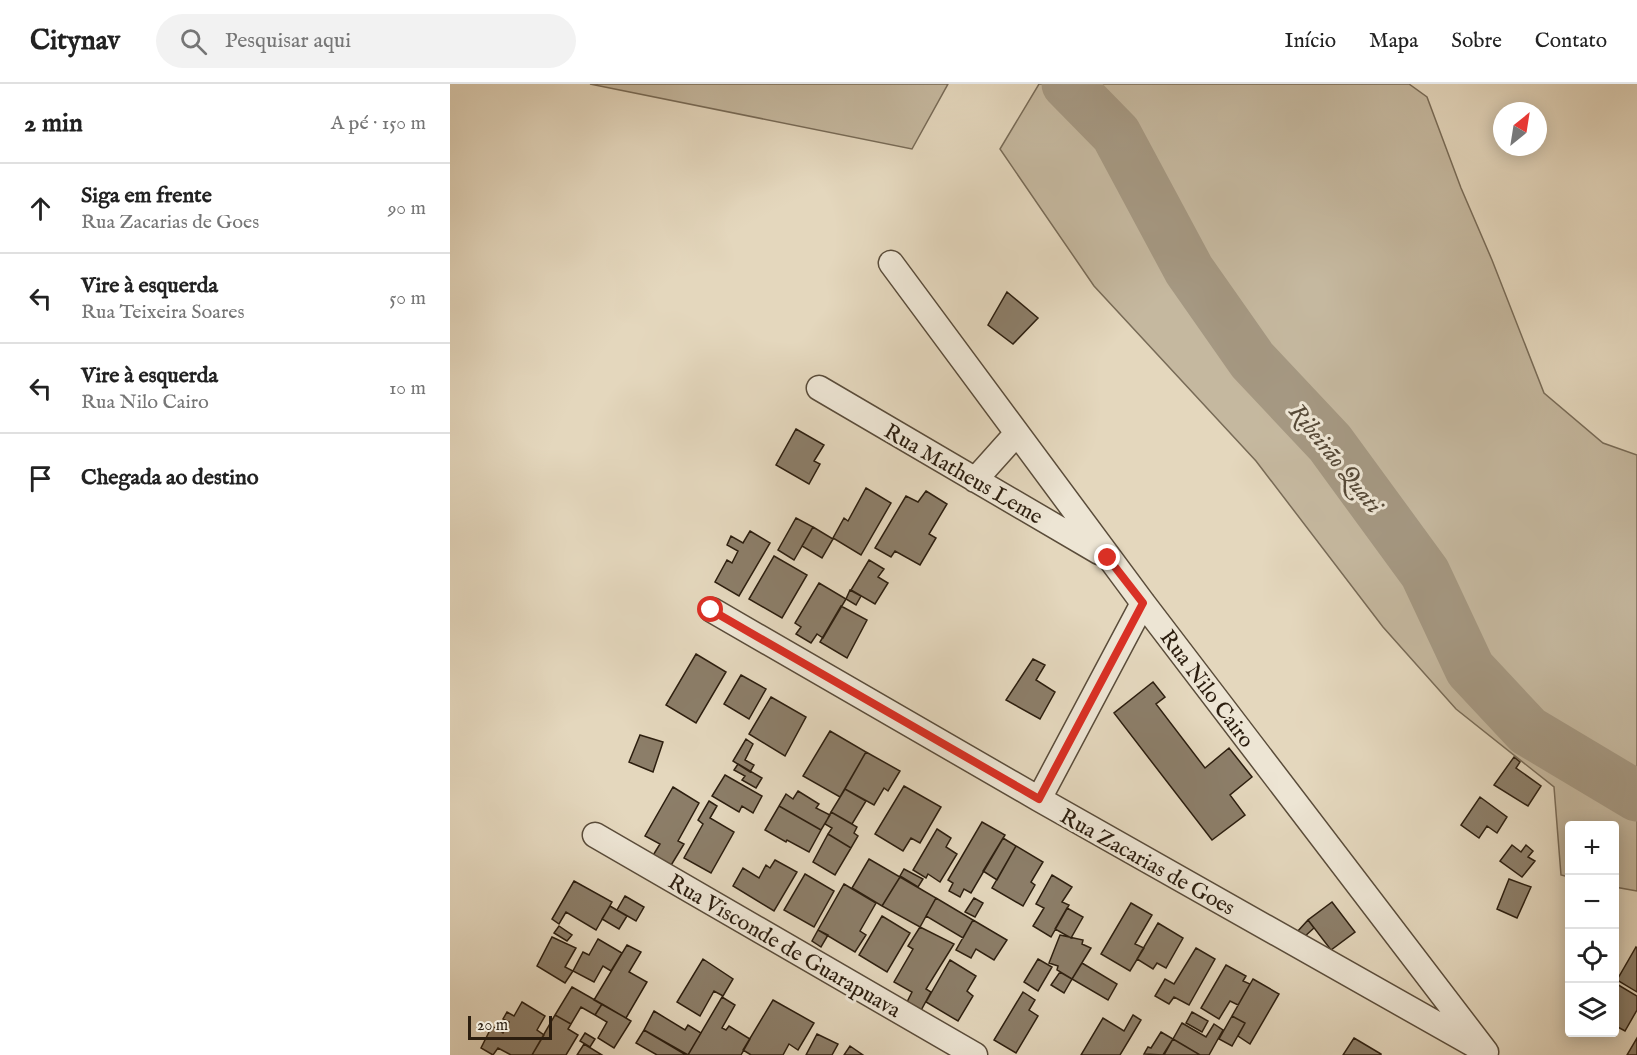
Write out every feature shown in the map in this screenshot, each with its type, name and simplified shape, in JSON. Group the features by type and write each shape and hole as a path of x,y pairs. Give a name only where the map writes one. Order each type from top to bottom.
{"street":[{"name":"Rua Nilo Cairo","path":"891,263 1108,558 1488,1054"},
{"name":"Rua Matheus Leme","path":"819,388 1108,558"},
{"path":"975,480 1017,433"},
{"path":"1039,799 1143,603"},
{"name":"Rua Zacarias de Goes","path":"711,610 1488,1054"},
{"name":"Rua Visconde de Guarapuava","path":"595,835 975,1055"}],"shaded area":[{"path":"590,84 948,84 912,149"},
{"path":"1039,84 1409,84 1427,97 1461,188 1544,393 1603,443 1637,455 1637,891 1619,888 1619,821 1565,821 1565,876 1561,875 1554,787 1456,709 1383,627 1256,461 1094,286 1000,149"}],"building":[{"path":"1007,292 1038,318 1013,344 988,325"},
{"path":"796,429 824,445 814,461 820,464 809,484 776,465"},
{"path":"866,488 891,503 861,555 833,538 844,518 848,521"},
{"path":"926,491 947,504 929,534 936,538 920,565 895,551 891,557 875,548 906,496 918,502"},
{"path":"796,518 813,527 794,560 778,550"},
{"path":"813,527 833,539 822,558 802,546"},
{"path":"750,531 770,543 739,596 715,582 727,560 732,563 738,551 727,545 731,536 743,543"},
{"path":"774,556 807,575 782,618 749,599"},
{"path":"869,560 884,569 878,577 888,583 875,604 851,590"},
{"path":"819,583 846,599 823,638 817,634 811,643 796,634 801,627 795,623"},
{"path":"850,590 861,596 856,605 846,599"},
{"path":"841,606 867,620 847,658 820,642"},
{"path":"696,654 726,672 696,723 666,705"},
{"path":"1033,659 1045,665 1036,680 1055,692 1040,719 1006,700"},
{"path":"741,675 766,689 749,719 724,704"},
{"path":"1153,682 1165,697 1156,704 1205,768 1229,748 1252,777 1230,795 1245,815 1212,840 1114,713"},
{"path":"771,697 806,717 785,756 749,734"},
{"path":"830,731 866,752 840,797 803,776"},
{"path":"640,735 663,742 653,772 629,762"},
{"path":"746,739 753,744 745,760 754,765 750,772 733,761"},
{"path":"866,752 900,771 888,791 884,788 874,805 845,789"},
{"path":"1514,757 1520,762 1516,768 1541,786 1528,806 1494,785"},
{"path":"738,764 762,778 756,788 742,780 745,776 734,770"},
{"path":"725,775 762,796 753,813 742,806 739,812 712,796"},
{"path":"904,786 941,807 920,843 911,838 903,851 875,834"},
{"path":"673,787 699,803 678,841 684,844 670,867 652,857 660,844 645,836"},
{"path":"845,789 866,801 852,824 831,812"},
{"path":"798,791 819,804 816,808 830,815 821,830 779,806 786,794 793,799"},
{"path":"1480,797 1507,817 1497,833 1487,826 1479,838 1461,825"},
{"path":"709,801 717,806 710,818 734,832 711,873 684,858 703,824 698,820"},
{"path":"779,806 821,830 809,852 765,830"},
{"path":"831,812 857,827 854,833 858,836 851,848 828,834 832,828 825,824"},
{"path":"982,822 1005,835 971,893 964,889 960,897 949,891 953,883 948,880"},
{"path":"937,829 951,838 946,847 957,854 940,882 928,874 926,878 913,870"},
{"path":"828,834 851,848 835,875 813,862"},
{"path":"1003,838 1016,846 997,880 983,871"},
{"path":"1512,845 1521,852 1526,845 1533,851 1528,857 1535,861 1522,877 1500,861"},
{"path":"1016,846 1043,862 1031,882 1035,885 1023,906 992,888"},
{"path":"869,859 900,877 882,906 852,888"},
{"path":"775,860 797,872 774,911 733,886 743,868 759,878 766,865 770,868"},
{"path":"904,869 923,879 918,887 900,876"},
{"path":"805,874 834,891 814,927 784,910"},
{"path":"1052,875 1072,887 1062,902 1069,905 1051,937 1033,926 1044,908 1036,904"},
{"path":"900,877 936,898 920,927 882,906"},
{"path":"1509,879 1531,887 1517,918 1497,909"},
{"path":"574,881 612,902 596,930 566,912 559,924 552,919"},
{"path":"844,884 876,903 860,931 866,935 855,952 818,930"},
{"path":"625,896 644,907 636,921 617,910"},
{"path":"936,898 973,920 963,938 926,916"},
{"path":"974,898 983,903 975,917 965,912"},
{"path":"1332,902 1355,932 1331,950 1308,920"},
{"path":"1131,903 1152,915 1135,944 1144,948 1130,971 1101,954"},
{"path":"610,906 627,916 619,929 602,919"},
{"path":"1067,908 1083,917 1071,938 1055,929"},
{"path":"882,916 910,933 887,972 859,955"},
{"path":"973,920 1007,940 994,960 976,949 971,958 956,950"},
{"path":"1308,920 1314,928 1303,938 1297,932"},
{"path":"1158,923 1183,938 1166,968 1157,963 1153,969 1137,959"},
{"path":"559,926 572,935 567,941 554,933"},
{"path":"920,927 954,944 926,989 931,992 919,1014 905,1006 912,992 894,982 913,949 908,946"},
{"path":"818,930 828,935 821,947 812,941"},
{"path":"1060,935 1083,940 1082,944 1091,948 1072,979 1057,970 1058,966 1049,963"},
{"path":"552,937 576,948 565,967 573,971 565,983 537,966"},
{"path":"598,939 622,953 611,971 603,966 594,982 573,971 583,952 589,955"},
{"path":"627,945 641,952 629,972 647,982 626,1018 594,1000"},
{"path":"1636,947 1637,992 1619,981 1619,977"},
{"path":"1196,948 1215,959 1189,1005 1174,997 1169,1004 1155,996 1165,979 1174,984"},
{"path":"703,959 733,979 723,996 714,991 700,1016 677,1002"},
{"path":"1038,959 1052,967 1038,991 1024,982"},
{"path":"950,960 976,976 967,991 973,996 958,1021 926,1002"},
{"path":"1082,963 1117,984 1108,1000 1072,979"},
{"path":"1226,965 1246,976 1243,981 1250,984 1238,1005 1230,1001 1219,1019 1201,1008"},
{"path":"1060,972 1072,979 1064,993 1051,985"},
{"path":"1253,979 1279,994 1250,1044 1238,1036 1245,1023 1232,1016"},
{"path":"1619,985 1637,996 1637,1010 1625,1031 1619,1028"},
{"path":"572,987 602,1004 595,1015 581,1007 571,1024 555,1015"},
{"path":"1023,992 1035,1000 1029,1010 1038,1016 1016,1053 994,1040"},
{"path":"722,997 735,1005 722,1028 726,1030 729,1026 750,1039 741,1055 688,1055"},
{"path":"773,1000 814,1023 798,1050 789,1044 783,1055 751,1055 743,1050"},
{"path":"522,1002 545,1016 537,1030 544,1035 532,1055 511,1055 498,1048 493,1055 481,1048 492,1026 503,1033 509,1022 503,1019 507,1012 514,1016"},
{"path":"602,1004 631,1021 614,1048 598,1038 607,1022 595,1015"},
{"path":"654,1011 685,1030 688,1025 701,1033 688,1055 644,1030"},
{"path":"1192,1012 1208,1021 1202,1032 1186,1023"},
{"path":"555,1015 571,1024 568,1029 578,1035 566,1055 532,1055"},
{"path":"1133,1015 1141,1020 1120,1055 1081,1055 1103,1018 1124,1031"},
{"path":"1232,1016 1245,1023 1232,1046 1219,1039"},
{"path":"1182,1023 1206,1037 1214,1024 1223,1030 1209,1055 1200,1055 1173,1039"},
{"path":"644,1030 686,1055 657,1055 636,1043"},
{"path":"1161,1032 1173,1039 1163,1055 1144,1054 1148,1047 1151,1048"},
{"path":"585,1033 595,1039 590,1047 580,1041"},
{"path":"817,1034 838,1044 832,1055 806,1055"},
{"path":"1354,1038 1381,1054 1381,1055 1343,1055"},
{"path":"1637,1038 1637,1055 1627,1055"},
{"path":"1173,1039 1200,1055 1164,1055"},
{"path":"584,1044 602,1055 577,1055"},
{"path":"850,1046 863,1055 844,1055"}],"waterway":[{"name":"Ribeirão Quati","path":"1067,84 1116,134 1189,270 1252,360 1330,443 1425,573 1470,669 1528,731 1637,796"}],"route":[{"path":"711,610 1039,799 1143,603 1108,558"}]}
